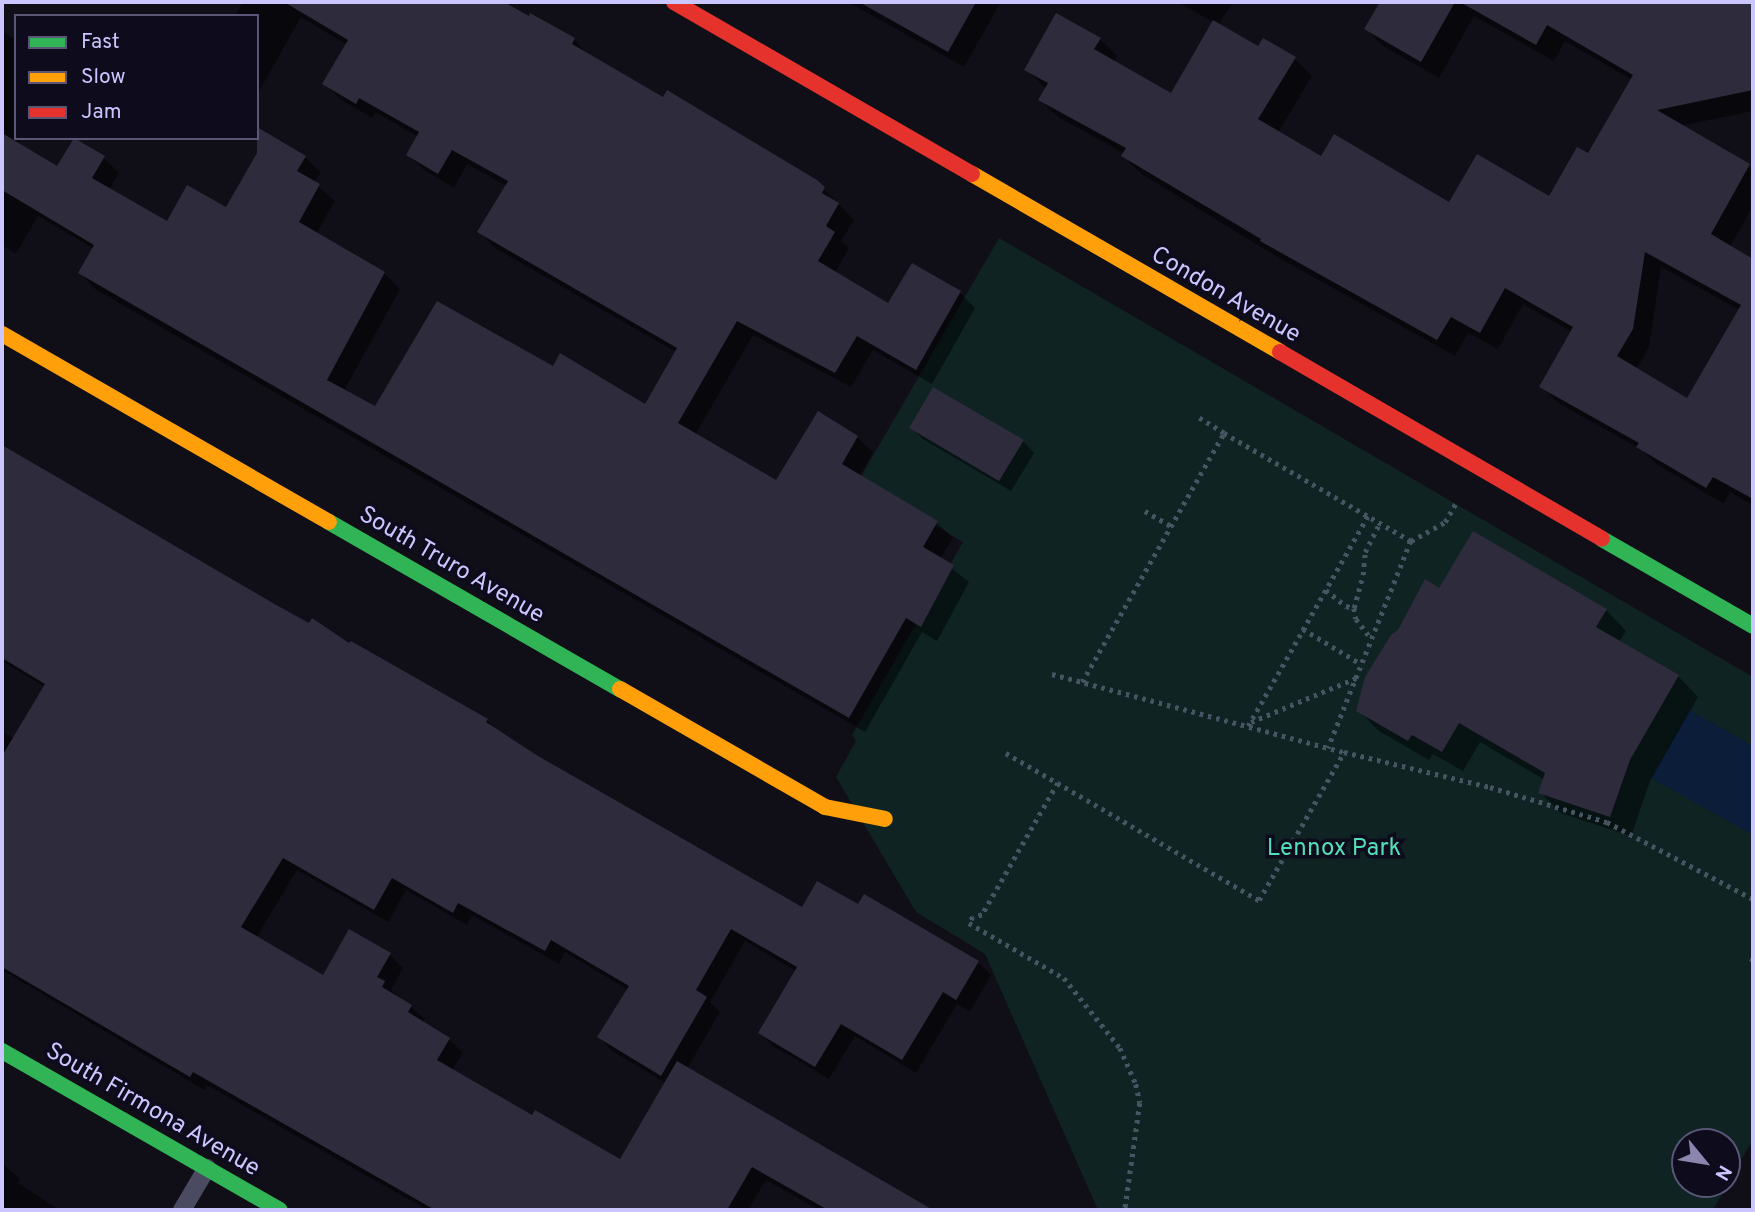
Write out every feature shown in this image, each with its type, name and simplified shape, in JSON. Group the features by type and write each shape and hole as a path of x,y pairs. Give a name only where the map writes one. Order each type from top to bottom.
{"street":[{"name":"Condon Avenue","path":"674,2 1753,626"},
{"name":"South Truro Avenue","path":"2,334 825,807 885,819"},
{"name":"South Firmona Avenue","path":"2,1051 280,1210"}],"lane":[{"path":"182,1210 207,1168"}],"path":[{"path":"1199,418 1411,541"},
{"path":"1082,682 1224,433"},
{"path":"1328,748 1411,541 1445,522 1456,503"},
{"path":"1145,511 1171,526"},
{"path":"1249,724 1368,516"},
{"path":"1372,638 1356,619 1354,608 1366,552 1380,523"},
{"path":"1326,590 1346,606 1354,608"},
{"path":"1303,629 1361,664"},
{"path":"1052,674 1249,724 1328,748 1490,787 1607,822 1753,899"},
{"path":"1249,724 1357,678"},
{"path":"1006,753 1259,900 1344,752"},
{"path":"1058,783 982,915 973,917 969,923 1064,978 1120,1048 1136,1084 1140,1103 1125,1210"}],"green space":[{"name":"Lennox Park","path":"999,238 1753,677 1753,1139 1741,1160 1741,1128 1671,1128 1671,1198 1720,1198 1713,1210 1098,1210 985,954 916,912 836,777 856,741 852,735 963,542 859,480"}],"water":[{"path":"1689,710 1753,746 1753,835 1651,778"}],"building":[{"path":"284,2 504,2 575,38 572,44 663,97 667,90 817,180 825,187 822,193 839,203 826,226 835,232 818,261 888,303 912,263 961,291 916,370 857,336 835,373 737,321 678,423 776,480 818,411 858,436 842,464 938,521 923,547 954,565 921,627 906,618 849,718 78,273 94,245 2,190 2,133 57,166 73,140 77,140 105,156 92,178 167,221 187,185 226,207 257,153 259,128 306,156 297,171 320,184 299,222 385,272 327,380 375,406 437,301 553,366 560,353 645,404 677,348 477,232 508,181 452,150 438,174 406,155 419,132 359,98 356,104 322,84 348,40"},
{"path":"859,2 976,2 948,52"},
{"path":"1380,2 1455,2 1421,62 1364,29"},
{"path":"1460,2 1753,2 1753,90 1657,110 1750,164 1711,234 1753,259 1753,499 1713,477 1706,488 1636,447 1639,443 1539,387 1573,327 1505,288 1480,333 1451,317 1437,340 1260,241 1261,239 1121,156 1126,148 1038,100 1048,83 1024,70 1056,13 1101,38 1094,49 1171,93 1213,20 1258,46 1263,38 1296,57 1258,119 1321,156 1334,134 1449,202 1477,154 1549,196 1577,147 1588,153 1633,75 1547,25 1536,45","holes":["1645,252 1741,305 1687,398 1617,356 1633,329"]},
{"path":"933,387 1024,440 999,481 909,428"},
{"path":"2,445 278,606 309,623 312,618 349,643 351,641 488,719 486,722 538,756 802,907 817,881 858,904 864,894 979,961 956,1000 943,992 902,1060 841,1024 815,1067 758,1033 797,967 731,929 696,990 707,997 661,1076 597,1037 629,986 551,940 545,951 458,903 453,913 392,878 374,910 283,858 241,927 323,975 349,929 391,953 377,977 385,981 382,987 412,1005 408,1012 450,1038 437,1060 532,1115 535,1110 620,1159 677,1061 933,1210 828,1210 752,1167 727,1210 435,1210 193,1072 190,1077 2,967 2,756 45,684 2,658"},
{"path":"1473,531 1607,609 1596,627 1679,675 1630,760 1610,817 1538,793 1545,773 1459,723 1442,752 1412,735 1408,741 1356,711 1365,677 1391,635 1398,630 1425,579 1439,588"}],"traffic: fast":[{"path":"329,522 620,689"},
{"path":"1602,539 1753,626"},
{"path":"2,1051 280,1210"}],"traffic: slow":[{"path":"972,174 1280,352"},
{"path":"2,334 329,522"},
{"path":"620,689 825,807 885,819"}],"traffic: jam":[{"path":"674,2 972,174"},
{"path":"1280,352 1602,539"}]}
